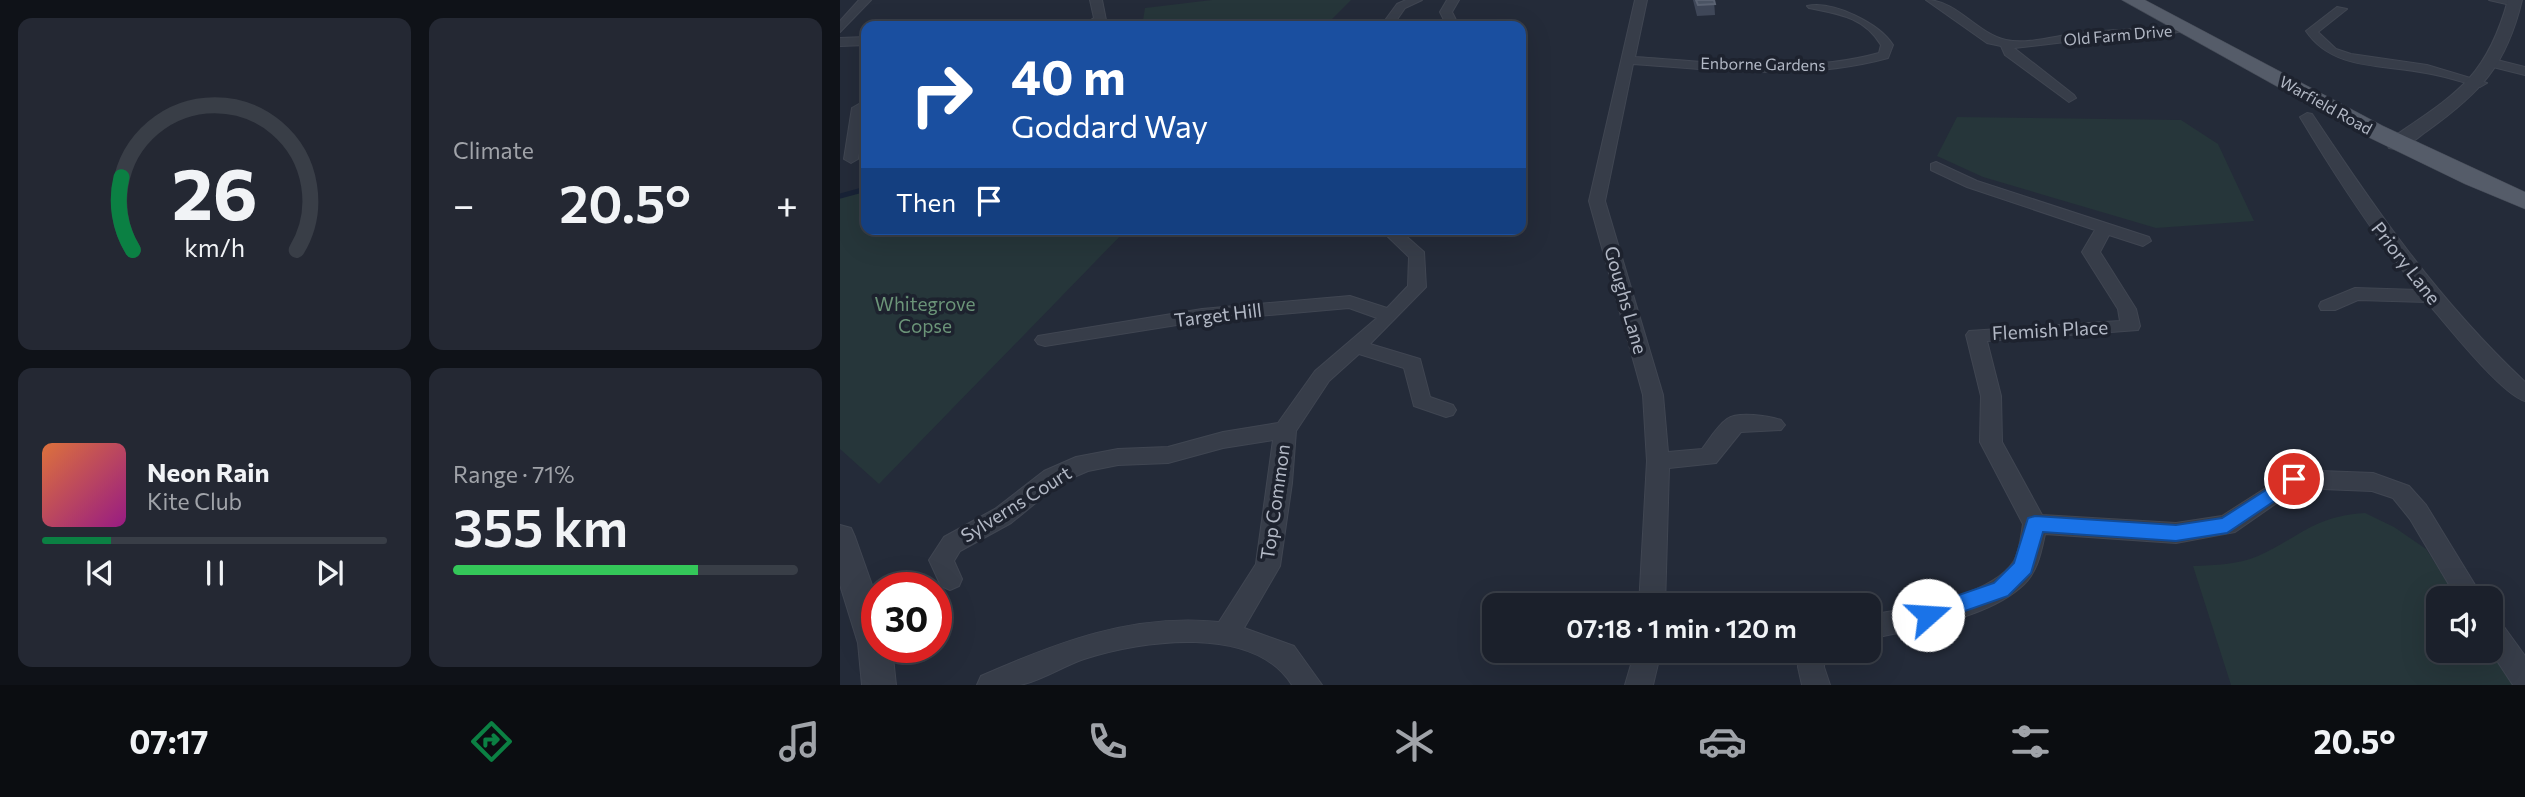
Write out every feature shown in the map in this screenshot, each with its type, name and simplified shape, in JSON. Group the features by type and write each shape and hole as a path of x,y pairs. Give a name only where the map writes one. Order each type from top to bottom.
{"main road":[{"name":"Warfield Road","path":"2131,0 2396,144 2525,201"}],"street":[{"path":"840,28 865,0"},
{"path":"1392,19 1401,6 1416,0"},
{"path":"1450,21 1446,12 1453,0"},
{"name":"Goughs Lane","path":"1641,0 1597,201 1653,395 1658,461 1653,593"},
{"path":"1932,0 1991,40 2007,45 2009,52 2069,98"},
{"path":"2396,144 2480,83 2493,63 2510,24 2515,2 2496,0"},
{"path":"1097,5 1100,20 1098,21"},
{"name":"Enborne Gardens","path":"1626,60 1818,67 1867,61 1884,55 1887,45 1873,27 1844,10 1813,6"},
{"path":"2340,9 2312,32 2326,48 2370,62 2425,68 2480,83"},
{"name":"Old Farm Drive","path":"2007,45 2023,46 2082,36 2142,35 2186,29"},
{"path":"840,43 861,41"},
{"path":"2493,63 2525,71"},
{"path":"840,112 861,107"},
{"path":"851,159 861,116"},
{"name":"Priory Lane","path":"2307,117 2357,199 2430,296 2525,394"},
{"path":"1936,167 1972,184 2143,241"},
{"name":"Flemish Place","path":"2035,524 1991,442 1991,396 1976,335 2131,326 2127,309 2091,253 2104,229"},
{"name":"Top Common","path":"1227,632 1268,566 1281,483 1285,430 1322,376 1357,347 1417,287 1418,256 1395,235"},
{"path":"2328,306 2355,294 2430,296"},
{"name":"Target Hill","path":"1045,340 1202,315 1350,302 1390,316"},
{"path":"1357,347 1413,364 1421,401 1446,410"},
{"path":"1658,461 1708,457 1735,424 1773,425"},
{"name":"Sylverns Court","path":"946,572 941,561 952,544 1003,516 1052,477 1084,463 1118,457 1168,455 1223,440 1285,430"},
{"path":"1881,625 1928,615 2001,589 2023,567 2035,524 2176,533 2227,526 2294,479 2373,482 2401,492 2418,512 2464,586"},
{"path":"840,537 875,643 879,685"},
{"path":"991,685 1072,653 1168,629 1227,632 1286,655 1308,685"},
{"path":"2503,647 2525,679"},
{"path":"1639,685 1645,663"},
{"path":"1811,663 1816,685"}],"green space":[{"path":"1212,0 1351,0 1330,21 1143,21 1145,8"},
{"path":"1957,117 2181,120 2218,144 2254,221 2156,228 1983,177 1937,156"},
{"name":"Whitegrove Copse","path":"861,190 861,235 1121,235 879,484 840,449 840,196"},
{"path":"2365,513 2394,527 2426,549 2450,586 2426,586 2426,663 2500,663 2514,685 2231,685 2193,566 2250,559 2308,528 2347,515"}],"building":[{"path":"1696,0 1714,0 1715,4 1698,5"}],"waterway":[{"path":"840,196 861,190"}],"route":[{"path":"1928,615 2001,589 2023,567 2035,524 2176,533 2227,526 2294,479"}]}
